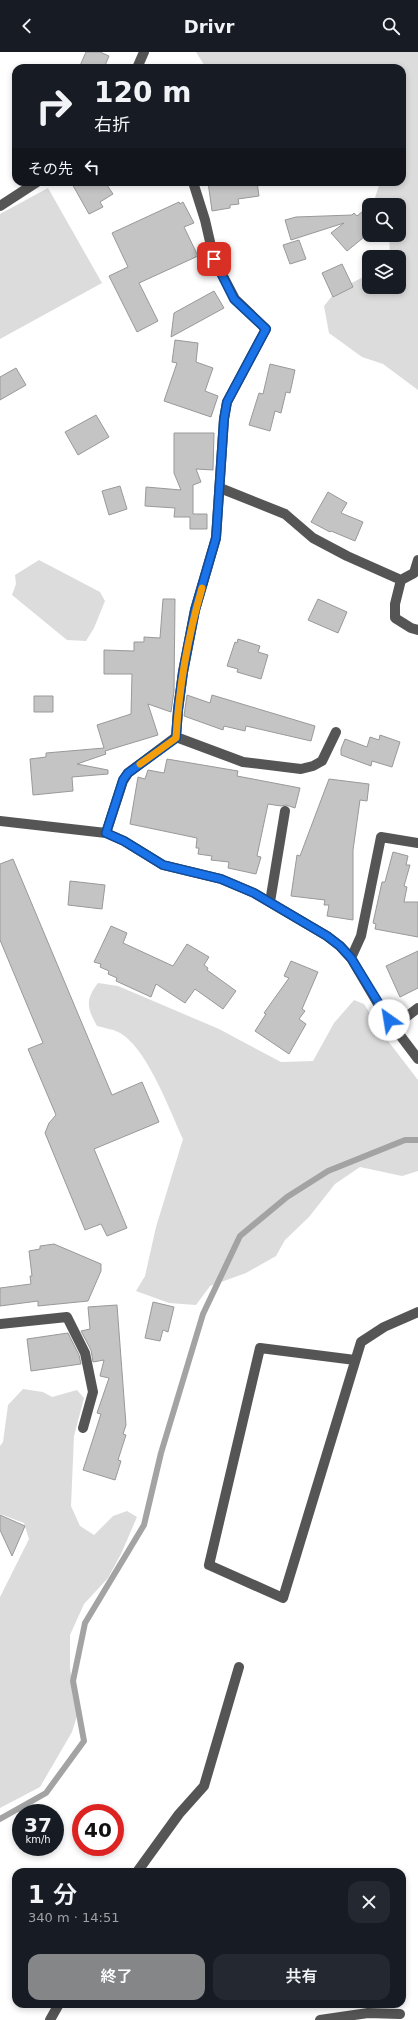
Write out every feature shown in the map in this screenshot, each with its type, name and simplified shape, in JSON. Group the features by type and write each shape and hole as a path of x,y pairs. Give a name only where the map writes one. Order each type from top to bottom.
{"street":[{"path":"139,64 144,52"},
{"path":"0,206 31,186"},
{"path":"106,833 123,780 128,773 176,738 183,672 195,610 216,538 224,419 227,402 266,329 234,299 214,259 205,220 194,186"},
{"path":"220,488 285,514 313,538 347,556 401,580"},
{"path":"418,560 414,573 401,580 395,604 395,618 411,628 418,630"},
{"path":"176,738 243,762 301,769 313,766 322,761 336,732"},
{"path":"270,902 285,811"},
{"path":"0,821 106,833 124,841 163,865 221,879 254,893 270,902 327,936 340,946 351,958 393,1027 418,1058"},
{"path":"351,958 361,936 380,837 418,843"},
{"path":"393,1027 418,1008"},
{"path":"355,1360 260,1348 209,1564 283,1598 361,1342 384,1327 418,1312"},
{"path":"0,1324 67,1317 85,1353 92,1392 83,1428"},
{"path":"141,1868 179,1814 204,1786 239,1667"},
{"path":"50,2020 57,2008"},
{"path":"320,2020 368,2013 400,2014"}],"shaded area":[{"path":"196,52 418,52 418,390 383,364 362,357 329,333 324,306 336,291 362,278 362,294 406,294 406,250 390,250 389,242 406,242 406,198 375,198 379,186 406,186 406,64 204,64"},
{"path":"48,188 102,283 0,339 0,214"},
{"path":"39,560 100,592 105,601 94,628 86,641 67,640 12,595 16,584 15,575"},
{"path":"98,983 118,986 219,1029 281,1062 313,1061 334,1023 354,1000 364,1004 385,1037 418,1080 418,1171 402,1176 360,1167 335,1184 309,1217 285,1240 276,1256 246,1273 210,1286 196,1305 169,1303 136,1291 145,1276 156,1227 183,1139 156,1080 138,1050 128,1039 118,1032 97,1026 89,1009 89,999"},
{"path":"23,1389 43,1392 52,1397 77,1390 84,1398 74,1436 71,1506 80,1526 94,1535 113,1516 127,1511 137,1517 121,1554 108,1578 84,1604 70,1635 70,1668 77,1716 72,1732 40,1787 0,1808 0,1597 29,1539 24,1523 0,1514 0,1446 3,1442 8,1405"}],"building":[{"path":"86,52 100,52 109,56 106,64 81,64"},
{"path":"73,186 108,186 113,194 100,202 103,207 89,214"},
{"path":"209,186 258,186 259,196 238,199 239,204 230,205 230,208 212,211"},
{"path":"179,202 180,204 183,202 194,223 184,227 198,256 139,283 158,321 137,332 109,276 128,267 112,233"},
{"path":"362,212 362,239 347,251 331,233 344,223 291,240 285,220 296,217 352,215 354,213 357,216"},
{"path":"299,240 306,259 290,264 283,245"},
{"path":"342,264 353,287 333,297 322,273"},
{"path":"214,291 224,308 171,337 174,313"},
{"path":"175,340 198,343 196,362 213,368 205,391 218,396 211,417 164,401 177,363 172,362"},
{"path":"270,364 295,370 290,393 286,392 281,413 275,411 270,431 249,425 259,393 263,394"},
{"path":"16,368 26,385 0,400 0,377"},
{"path":"96,415 109,437 78,455 65,432"},
{"path":"174,433 214,433 213,470 196,469 201,482 193,485 193,514 207,514 207,529 190,529 190,517 174,517 175,508 145,506 146,487 181,490 174,473"},
{"path":"120,486 127,509 109,515 102,491"},
{"path":"328,492 347,503 341,513 363,522 355,541 331,531 330,532 311,522"},
{"path":"163,599 175,599 174,691 171,712 148,704 158,735 105,751 106,754 77,764 108,770 108,774 72,777 73,791 33,795 30,759 46,757 46,753 104,748 97,725 131,714 132,674 104,674 104,650 134,651 134,642 144,642 144,637 160,638"},
{"path":"318,599 347,612 338,633 308,620"},
{"path":"238,639 260,646 258,652 268,655 261,679 237,672 238,669 227,666 235,642 237,643"},
{"path":"187,695 210,703 212,695 315,726 311,741 246,726 245,731 224,726 223,730 184,716"},
{"path":"34,696 53,696 53,712 34,712"},
{"path":"380,735 400,742 392,767 372,761 371,766 341,755 341,749 345,739 367,747 370,737 379,740"},
{"path":"167,759 238,771 237,776 300,788 295,808 286,805 281,806 268,804 257,856 261,857 256,874 228,868 229,862 211,860 212,856 198,854 199,848 196,848 197,838 130,824 138,777 145,779 148,770 164,773"},
{"path":"329,779 369,784 367,801 360,800 353,850 353,920 327,916 329,905 324,905 325,900 291,896 297,855 300,856"},
{"path":"393,852 408,856 406,865 410,865 404,886 407,887 404,902 418,902 418,937 375,929 376,924 373,923 382,882 385,882"},
{"path":"13,859 112,1095 142,1082 159,1122 94,1149 127,1228 107,1236 101,1224 85,1230 45,1133 49,1123 56,1115 28,1049 43,1043 0,940 0,864"},
{"path":"70,881 105,885 102,909 68,905"},
{"path":"111,926 127,933 123,943 173,966 187,944 209,957 204,965 208,968 207,970 236,991 223,1009 195,989 185,1003 156,984 151,997 116,981 117,978 108,974 109,971 100,967 101,964 94,962"},
{"path":"418,951 418,988 400,997 386,966"},
{"path":"291,961 318,972 302,1009 305,1011 299,1019 306,1024 289,1054 255,1031 266,1014 264,1013 289,978 284,976"},
{"path":"54,1244 101,1264 101,1271 88,1301 38,1306 38,1301 0,1306 0,1288 31,1284 30,1276 32,1276 29,1251 40,1249 40,1246"},
{"path":"153,1302 174,1307 168,1332 163,1330 160,1341 145,1338"},
{"path":"117,1305 126,1425 123,1434 126,1435 118,1460 121,1461 115,1480 83,1470 101,1414 97,1413 109,1378 100,1376 104,1360 93,1362 91,1350 81,1331 90,1329 88,1307"},
{"path":"68,1333 79,1355 81,1364 31,1371 27,1339"},
{"path":"0,1515 25,1526 12,1556 0,1530"}],"waterway":[{"path":"0,1819 46,1793 84,1741 73,1681 85,1623 144,1525 161,1453 203,1314 240,1236 287,1197 328,1171 405,1140 418,1140"}],"slow traffic":[{"path":"140,764 176,738 183,672 195,610 202,588"}],"route":[{"path":"214,259 234,299 266,329 227,402 224,419 216,538 195,610 183,672 176,738 128,773 123,780 106,833 124,841 163,865 221,879 254,893 327,936 340,946 351,958 389,1020"}]}
